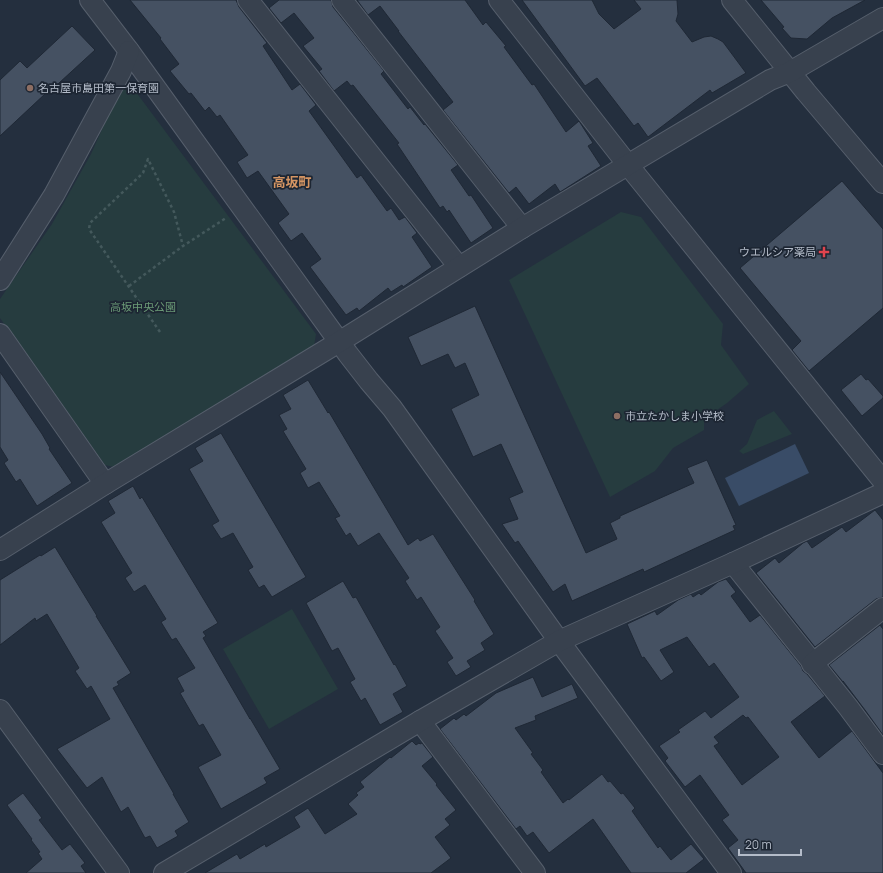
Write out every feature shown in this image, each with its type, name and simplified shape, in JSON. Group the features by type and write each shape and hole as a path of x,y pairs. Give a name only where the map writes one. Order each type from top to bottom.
{"street":[{"path":"248,0 460,267"},
{"path":"342,0 522,228"},
{"path":"499,0 628,165 883,481"},
{"path":"732,0 883,184"},
{"path":"97,2 128,51 339,342 397,415 559,641 730,873"},
{"path":"0,550 522,228 770,80 790,72 883,18"},
{"path":"0,280 54,195 121,71 128,51"},
{"path":"0,334 105,484"},
{"path":"164,873 420,721 559,641 733,564 883,493"},
{"path":"733,564 848,707 882,752"},
{"path":"812,664 883,608"},
{"path":"0,710 119,873"},
{"path":"420,721 535,873"}],"path":[{"path":"160,332 89,229 90,222 143,173 148,159 174,212 183,246"},
{"path":"129,286 183,246 231,214"}],"green space":[{"name":"高坂中央公園","path":"130,84 316,334 314,346 118,468 105,465 0,318 0,299 52,224 91,154 122,85"},
{"path":"621,212 641,217 723,324 721,345 749,384 727,403 704,419 704,430 673,448 655,471 610,497 509,280"},
{"path":"774,411 792,434 743,454 739,451 747,444 757,420"},
{"path":"292,609 338,689 269,729 223,649"}],"water":[{"path":"795,444 809,473 739,506 725,478"}],"building":[{"path":"130,0 236,0 239,7 267,43 263,46 292,90 300,84 316,105 309,111 357,178 361,175 387,211 391,208 399,220 405,217 417,233 412,237 432,267 403,287 402,285 391,292 388,288 359,311 357,308 346,315 310,267 321,259 302,233 291,241 278,223 289,214 258,171 247,178 237,162 248,155 220,115 217,117 209,107 205,111 191,93 189,94 170,71 179,64 160,39 161,38"},
{"path":"279,0 331,0 333,7 384,71 381,74 408,109 410,107 458,165 451,170 469,196 471,195 493,228 471,243 449,210 447,212 443,206 440,208 397,144 399,143 353,85 351,86 347,81 334,91 319,71 322,69 303,46 314,38 294,13 281,23 269,8"},
{"path":"357,0 465,0 483,25 486,22 506,46 504,47 532,85 534,84 566,132 579,121 593,143 588,146 601,166 560,192 555,184 529,204 516,187 509,193 443,110 453,102 380,6 368,15"},
{"path":"522,0 592,0 599,14 614,29 641,9 634,0 677,0 678,14 676,21 692,42 711,36 718,39 723,42 746,73 712,93 710,90 648,137 638,123 634,126 597,78 585,86"},
{"path":"761,0 865,0 832,18 807,39 791,38 782,28 784,27"},
{"path":"72,26 95,50 0,136 0,80 20,61 27,68"},
{"path":"842,181 883,229 883,308 809,371 792,350 801,341 740,268"},
{"path":"475,306 586,553 617,539 610,523 620,518 620,516 694,483 687,468 707,460 736,525 733,526 735,530 644,572 643,569 572,601 565,584 553,592 518,541 515,543 502,524 518,519 509,498 523,492 501,444 473,457 451,409 479,395 465,363 455,368 448,354 421,366 408,337"},
{"path":"0,372 42,434 50,448 49,449 72,483 37,506 20,479 16,482 4,463 8,460 0,447"},
{"path":"861,374 866,380 868,379 883,396 883,398 862,416 841,390"},
{"path":"308,380 328,413 329,412 408,545 418,538 420,541 433,534 475,600 474,601 494,634 481,643 485,650 467,661 471,667 456,676 447,662 453,658 435,631 440,627 421,597 417,600 405,581 409,578 379,533 358,546 350,533 346,536 335,518 340,516 319,482 308,488 300,473 306,469 283,431 287,429 279,415 291,409 283,395"},
{"path":"221,433 306,577 272,597 264,585 259,588 248,570 253,567 233,533 221,539 212,525 219,521 189,469 203,461 195,448"},
{"path":"133,486 140,499 142,497 218,623 203,632 206,636 203,638 280,769 264,778 267,783 221,809 198,767 221,755 203,724 199,726 180,693 184,691 177,678 195,668 176,638 172,640 161,622 166,619 145,585 134,592 125,578 132,573 101,522 115,513 108,501"},
{"path":"875,510 883,520 883,597 876,599 815,647 756,573 775,558 779,563 807,541 812,548 842,527 846,532"},
{"path":"55,547 131,673 117,682 119,685 113,688 189,822 175,831 178,836 157,848 150,836 145,838 128,807 121,812 102,777 87,788 57,749 110,719 91,686 87,689 75,671 79,668 47,614 36,621 35,618 0,645 0,580"},
{"path":"726,579 736,592 731,596 750,622 760,615 801,666 803,671 825,696 791,722 819,758 852,731 883,773 883,873 746,873 728,848 738,840 722,820 729,815 700,775 685,787 665,761 668,758 659,746 680,732 678,730 705,711 711,718 739,697 714,663 709,667 687,637 660,650 674,672 661,681 644,657 642,658 627,624 655,611 657,615 678,600 691,594 693,597 699,593 701,595 718,582","holes":["743,715 746,718 748,717 779,757 742,785 714,746 719,743 714,737"]},
{"path":"343,581 353,598 356,597 407,686 393,694 403,712 380,725 365,698 361,701 350,682 355,679 338,648 332,651 306,603"},
{"path":"880,625 883,629 883,735 843,681 829,665"},
{"path":"533,677 542,697 572,684 578,698 535,716 536,720 515,728 533,753 531,754 543,770 541,772 563,803 602,774 621,794 623,793 635,808 632,811 658,848 660,846 671,860 691,844 704,859 686,873 631,873 593,819 549,853 533,832 527,836 520,826 516,829 440,729 454,718 456,720 464,714 466,716 496,693"},
{"path":"412,741 416,745 422,743 433,757 422,766 456,810 445,819 450,825 435,837 451,858 431,873 205,873 237,854 240,859 265,844 266,847 300,827 294,817 308,808 325,834 357,814 348,804 358,795 356,793 364,787 360,782"},
{"path":"23,793 42,818 39,820 62,850 70,844 85,863 81,866 86,873 26,873 42,859 38,853 40,852 31,840 32,839 7,805"}],"place":[{"name":"名古屋市島田第一保育園","path":"30,88"},
{"name":"ウエルシア薬局","path":"824,252"},
{"name":"市立たかしま小学校","path":"617,416"}],"district":[{"name":"高坂町","path":"292,182"}]}
